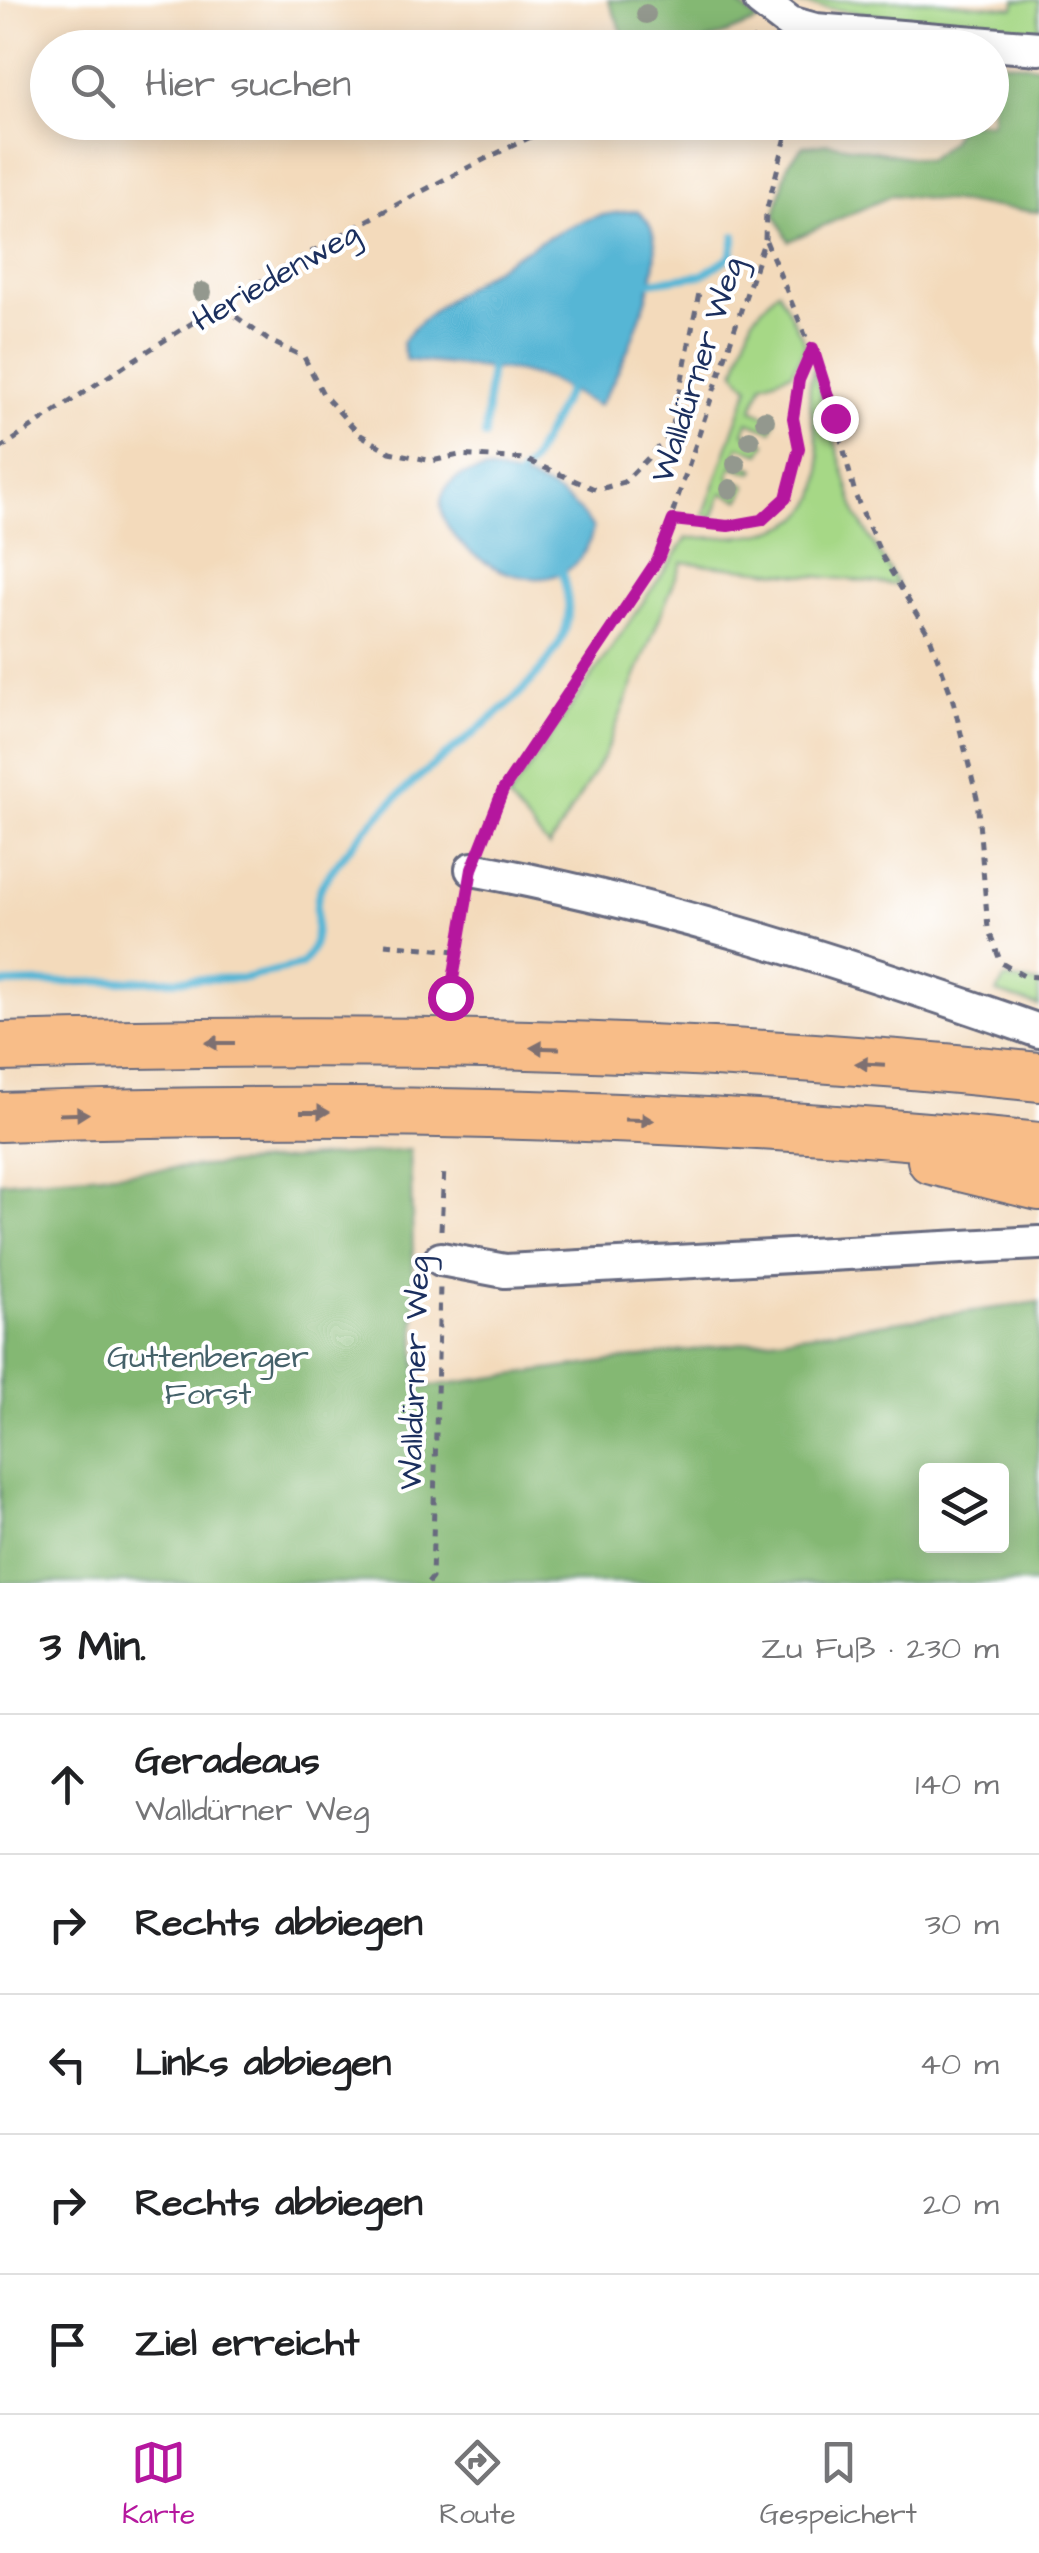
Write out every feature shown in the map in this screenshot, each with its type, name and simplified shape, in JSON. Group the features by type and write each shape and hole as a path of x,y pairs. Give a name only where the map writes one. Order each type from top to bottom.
{"highway":[{"path":"0,1047 158,1042 435,1045 700,1054 1039,1077"},
{"path":"0,1117 364,1112 812,1130 1039,1147"},
{"path":"812,1130 1039,1186"}],"street":[{"path":"760,0 790,23 815,30"},
{"path":"1009,46 1039,48"},
{"path":"472,869 602,894 803,951 1039,1031"},
{"path":"441,1259 505,1271 544,1270 1039,1243"}],"path":[{"name":"Heriedenweg","path":"0,449 224,307 472,164 524,140"},
{"name":"Walldürner Weg","path":"450,997 472,869 503,790 658,559 764,239 766,212 785,140"},
{"path":"764,239 813,348 856,497 882,556 930,637 952,697 977,798 988,928 1001,964 1024,976 1039,977"},
{"path":"224,307 268,340 304,356 323,394 359,434 390,452 432,460 459,455 524,459 597,490 624,482 671,435 700,288"},
{"path":"673,520 728,526 762,520 786,498 799,448 793,418 799,380 813,348"},
{"path":"385,944 456,952"},
{"name":"Walldürner Weg","path":"431,1582 444,1168"}],"green space":[{"path":"608,0 734,0 758,21 735,30 621,30"},
{"path":"927,0 1014,8 1016,0 1039,0 1039,39 1009,35 1009,30 977,30 779,1"},
{"path":"1009,62 1039,66 1039,212 893,195 789,241 775,215 788,164 803,146 828,143 927,160 950,142 1009,140"},
{"path":"778,290 806,345 791,373 763,383 752,410 776,420 772,431 748,422 744,433 766,443 760,454 739,446 734,460 755,469 752,473 732,466 728,477 747,486 740,500 722,493 713,517 704,514 749,387 735,372 752,319"},
{"path":"813,369 857,516 898,585 682,562 604,756 549,847 508,799 687,538 763,533 802,516 815,499 820,477 810,398"},
{"path":"1004,979 1039,983 1039,1006 997,993"},
{"name":"Guttenberger Forst","path":"410,1150 417,1388 1039,1302 1038,1583 0,1583 0,1182"}],"water":[{"path":"637,211 650,225 654,238 652,279 627,352 598,406 547,379 516,371 406,360 402,343 414,328 485,274 583,221"},
{"path":"486,470 533,481 561,495 584,516 593,529 576,563 549,577 517,576 486,562 459,542 444,517 443,494 463,475"}],"waterway":[{"path":"649,282 702,275 731,256 735,236"},
{"path":"485,436 490,370"},
{"path":"519,477 531,463 567,392"},
{"path":"0,984 245,978 301,965 314,943 320,891 348,850 402,793 520,693 550,658 565,631 568,612 560,565"}],"route":[{"path":"450,997 472,869 503,790 658,559 673,520 728,526 762,520 786,498 799,448 793,418 799,380 813,348 835,418"}]}
